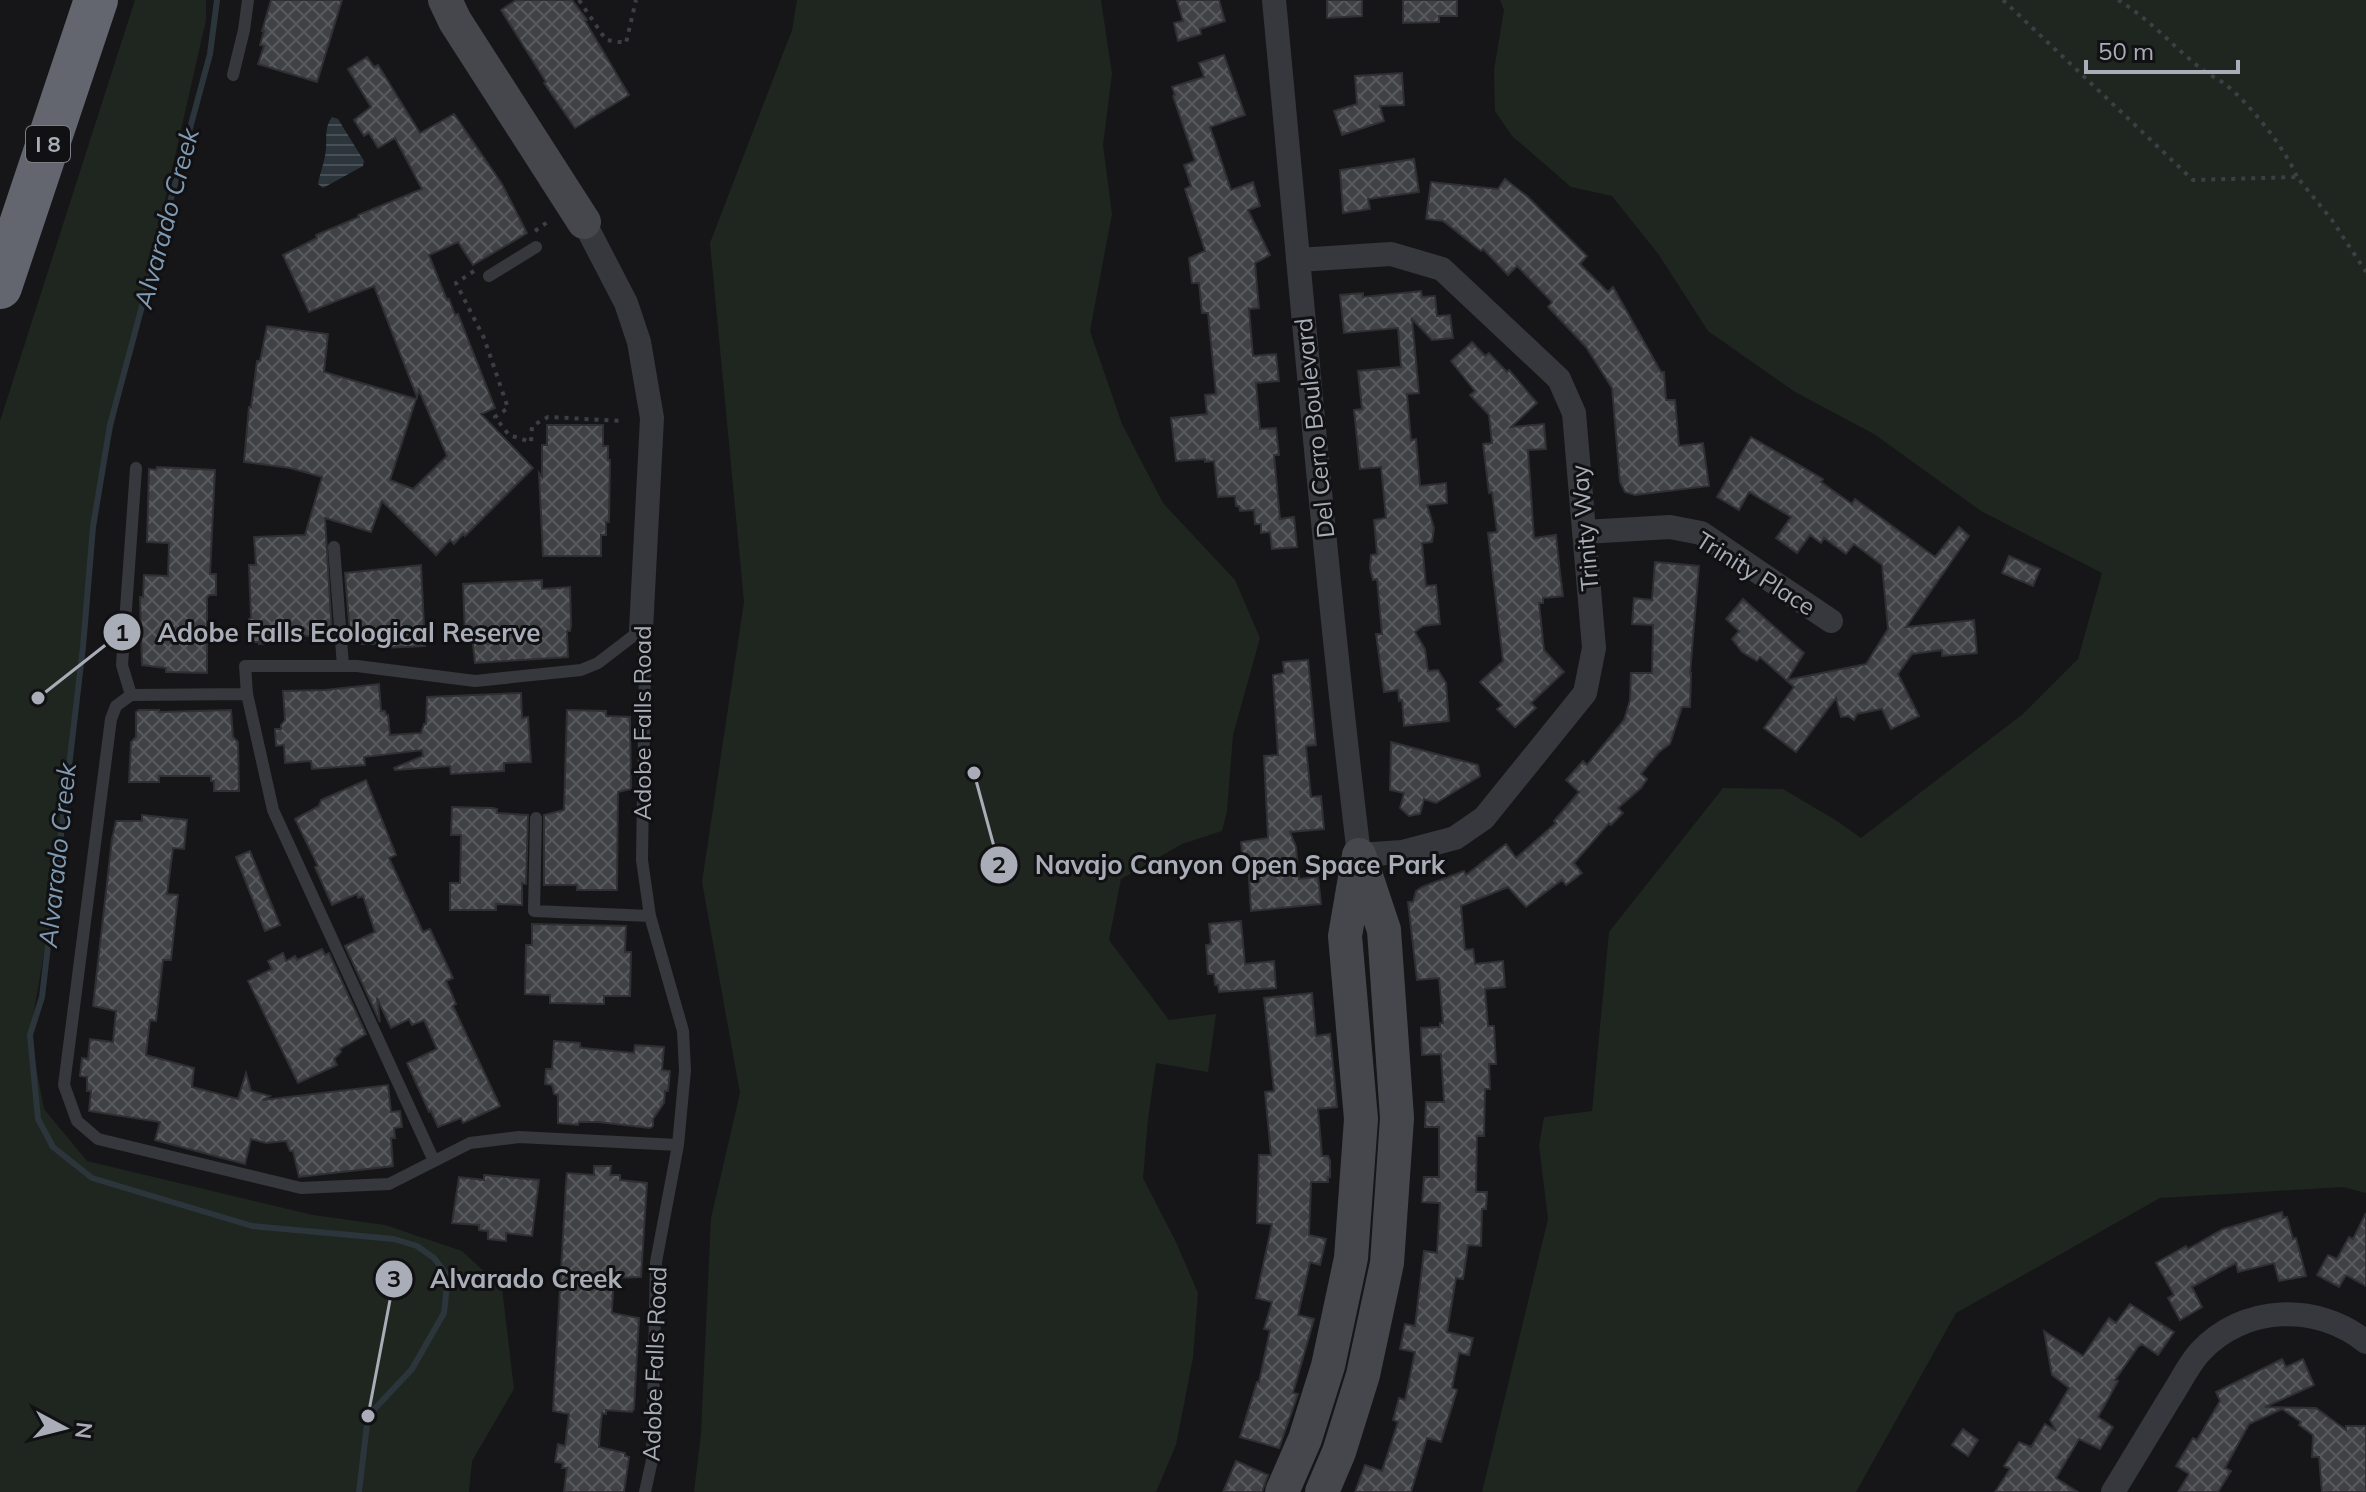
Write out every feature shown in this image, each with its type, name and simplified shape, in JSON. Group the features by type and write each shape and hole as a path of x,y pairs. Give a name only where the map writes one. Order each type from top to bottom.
{"highway":[{"name":"I 8","path":"0,287 96,0"}],"street":[{"name":"Adobe Falls Road","path":"445,0 455,21 584,222 626,303 639,342 652,418 641,630"},
{"name":"Del Cerro Boulevard","path":"1274,0 1342,718 1359,855 1384,930 1397,1118 1387,1263 1363,1375 1339,1452 1322,1492"},
{"name":"Trinity Way","path":"1298,260 1391,254 1442,269 1559,379 1574,413 1594,648 1585,693 1484,818 1455,838 1402,852 1359,855"},
{"name":"Trinity Place","path":"1584,532 1670,527 1701,533 1831,621"},
{"name":"Del Cerro Boulevard","path":"1282,1492 1305,1439 1328,1366 1351,1258 1361,1119 1345,936 1359,855"},
{"path":"2113,1492 2197,1354 2231,1328 2271,1315 2307,1315 2342,1326 2366,1342"}],"lane":[{"path":"233,75 248,0"},
{"path":"484,272 536,247"},
{"path":"131,695 122,665 136,468"},
{"path":"334,547 343,666"},
{"path":"434,1161 273,810 247,694 245,666 343,666 475,681 581,670 598,663 641,630"},
{"name":"Adobe Falls Road","path":"641,630 645,662 642,860 650,916 683,1031 685,1070 678,1145 656,1262 652,1460 645,1492"},
{"path":"247,694 131,695 116,706 111,719 64,1085 77,1121 98,1139 301,1188 389,1184 470,1143 519,1137 678,1145"},
{"path":"536,818 534,911 650,916"}],"path":[{"path":"579,0 606,40 626,43 636,0"},
{"path":"2003,0 2193,180 2297,177"},
{"path":"2118,0 2134,10 2200,68 2227,86 2267,128 2290,160 2297,177 2332,220 2366,272"},
{"path":"526,236 549,221"},
{"path":"484,272 456,283 484,338 508,408 495,417 509,435 531,442 532,426 548,417 624,421"}],"shaded area":[{"path":"135,0 206,0 206,20 99,490 52,906 30,1035 44,1109 87,1161 313,1215 385,1225 462,1251 502,1288 514,1389 472,1461 469,1492 0,1492 0,421"},
{"path":"797,0 1101,0 1112,74 1103,145 1112,214 1090,331 1122,424 1163,503 1235,580 1260,638 1233,735 1227,811 1222,831 1182,844 1121,879 1109,940 1169,1020 1216,1014 1208,1072 1156,1063 1148,1119 1143,1178 1198,1293 1193,1358 1176,1445 1156,1492 694,1492 701,1433 711,1218 740,1093 702,882 744,602 710,243 792,30"},
{"path":"1500,0 2366,0 2366,1193 2343,1187 2160,1198 1956,1313 1856,1492 1482,1492 1548,1219 1539,1146 1544,1117 1592,1111 1609,932 1723,788 1783,789 1861,838 2023,714 2078,659 2102,573 1981,511 1874,434 1795,392 1708,331 1659,255 1612,196 1571,187 1512,136 1495,111 1494,70 1504,10"},
{"path":"332,117 338,119 364,161 363,166 323,188 318,184 327,129"}],"building":[{"path":"271,0 342,0 317,82 258,64 264,46 260,45 262,31"},
{"path":"516,0 572,0 587,20 629,95 575,128 501,10"},
{"path":"1177,0 1219,0 1225,21 1200,29 1201,34 1178,41 1174,23 1183,21"},
{"path":"1327,0 1362,0 1362,16 1327,18"},
{"path":"1403,0 1457,0 1457,16 1439,16 1439,22 1403,23"},
{"path":"1224,55 1245,115 1210,127 1231,190 1253,182 1260,206 1248,210 1270,255 1255,263 1259,308 1249,309 1253,356 1276,354 1279,381 1256,383 1260,429 1276,428 1279,455 1274,455 1280,519 1294,517 1297,547 1272,549 1270,532 1261,533 1261,524 1255,524 1254,510 1240,511 1235,496 1218,497 1214,461 1176,461 1171,418 1207,414 1205,395 1216,394 1208,313 1202,313 1199,283 1192,283 1189,258 1205,251 1185,189 1191,186 1184,165 1195,161 1172,87 1204,77 1199,63"},
{"path":"367,57 374,67 378,65 420,133 454,114 502,184 527,233 473,265 458,242 429,255 447,300 455,315 458,314 495,408 481,414 533,468 465,536 463,534 454,544 450,540 436,555 382,501 371,532 325,518 332,635 303,636 304,640 299,643 259,644 250,642 249,565 256,565 254,537 305,535 322,477 290,468 244,462 249,407 267,326 328,334 324,372 416,399 390,480 413,489 447,456 419,390 417,397 374,286 309,312 283,255 358,215 422,189 395,138 378,148 369,133 364,136 354,120 371,107 348,69"},
{"path":"1402,73 1404,105 1380,106 1384,121 1342,135 1334,111 1357,104 1355,76"},
{"path":"1414,159 1419,192 1368,199 1370,209 1343,213 1340,170"},
{"path":"1505,179 1528,197 1587,256 1580,264 1608,292 1613,287 1661,372 1664,372 1666,400 1675,400 1679,446 1703,443 1709,486 1635,495 1625,492 1620,482 1612,388 1586,347 1548,307 1552,302 1517,266 1508,275 1483,249 1481,251 1443,221 1426,219 1431,182 1498,189"},
{"path":"1421,291 1422,297 1435,296 1437,316 1450,315 1453,338 1432,340 1412,319 1419,393 1407,394 1411,440 1416,439 1420,486 1446,483 1447,503 1427,505 1434,528 1432,542 1422,543 1426,586 1436,585 1440,624 1423,626 1415,632 1425,649 1428,671 1438,670 1446,683 1449,721 1404,726 1398,690 1384,692 1376,634 1382,634 1377,579 1373,580 1370,568 1371,555 1377,554 1374,520 1386,518 1381,467 1360,469 1354,410 1362,409 1358,371 1401,367 1398,328 1344,333 1340,295 1363,293 1363,297"},
{"path":"1472,342 1485,356 1489,353 1507,372 1509,370 1537,403 1511,427 1544,424 1546,449 1528,450 1534,538 1556,535 1563,596 1543,598 1543,603 1539,603 1544,650 1564,672 1531,703 1536,708 1515,727 1497,709 1502,705 1480,682 1503,661 1488,533 1497,532 1483,444 1492,443 1489,415 1470,395 1475,391 1451,361"},
{"path":"547,425 603,425 603,446 608,446 610,460 609,522 606,522 606,535 601,535 601,556 543,556 539,473 542,477 542,445 547,445"},
{"path":"1751,437 1823,479 1821,482 1852,504 1855,499 1935,557 1959,527 1969,536 1906,627 1974,620 1977,653 1942,656 1942,650 1912,654 1898,674 1919,716 1891,729 1882,709 1857,714 1854,720 1848,716 1841,717 1836,698 1796,752 1764,728 1794,687 1760,657 1757,661 1742,652 1732,639 1739,631 1726,619 1743,599 1804,653 1787,680 1866,664 1888,629 1882,565 1854,544 1846,554 1824,538 1821,543 1810,535 1797,553 1776,538 1791,517 1749,492 1739,510 1717,497"},
{"path":"157,467 215,470 210,574 216,574 216,595 207,598 207,673 166,672 166,668 142,665 140,597 143,597 144,575 168,576 169,543 147,542 149,469 156,470"},
{"path":"2009,556 2040,569 2033,586 2002,573"},
{"path":"1655,562 1699,566 1690,707 1682,707 1670,744 1641,774 1647,779 1618,808 1623,813 1611,825 1609,823 1574,863 1582,873 1566,885 1562,880 1526,907 1508,887 1461,906 1465,950 1473,949 1475,964 1503,961 1505,987 1485,989 1488,1026 1494,1026 1496,1064 1489,1064 1490,1089 1485,1089 1484,1136 1477,1136 1476,1192 1487,1192 1486,1209 1482,1209 1481,1246 1468,1245 1463,1279 1456,1278 1447,1332 1473,1338 1469,1355 1459,1353 1452,1388 1457,1390 1441,1442 1427,1438 1411,1492 1355,1492 1365,1465 1382,1471 1398,1422 1393,1420 1399,1398 1405,1400 1415,1352 1400,1349 1405,1324 1415,1326 1424,1251 1437,1253 1440,1203 1422,1202 1424,1177 1439,1177 1439,1127 1425,1127 1426,1102 1444,1102 1441,1054 1422,1055 1421,1028 1440,1027 1443,1023 1439,978 1417,980 1408,902 1413,902 1416,891 1422,887 1464,871 1466,875 1506,844 1516,858 1556,823 1554,821 1579,792 1566,780 1583,761 1587,765 1624,720 1630,700 1631,673 1652,673 1653,625 1632,624 1634,598 1652,600"},
{"path":"421,565 425,646 384,648 384,644 360,644 360,634 350,635 345,573"},
{"path":"542,580 542,589 570,587 568,657 475,663 472,636 465,636 463,584"},
{"path":"1308,660 1316,745 1306,746 1311,797 1321,796 1324,829 1290,832 1296,847 1299,879 1318,877 1321,904 1251,911 1248,861 1243,862 1241,842 1268,838 1264,756 1278,755 1273,675 1284,673 1283,662"},
{"path":"379,684 381,711 388,715 390,735 421,733 426,724 427,697 521,693 522,718 528,717 531,762 504,763 504,771 451,774 450,766 395,770 423,756 422,750 364,757 365,765 312,769 311,761 285,763 284,745 276,746 275,729 281,729 285,720 283,691"},
{"path":"231,710 233,737 238,742 239,791 214,791 211,776 159,776 159,782 129,782 131,742 136,737 136,712"},
{"path":"567,710 606,711 606,716 630,717 631,789 618,792 617,890 577,890 577,885 544,885 544,815 564,810"},
{"path":"1391,742 1478,765 1480,776 1436,803 1424,799 1420,814 1409,816 1400,808 1404,793 1390,790"},
{"path":"366,780 396,855 389,858 423,932 430,929 453,978 446,981 456,1004 453,1006 500,1106 463,1123 461,1118 438,1127 429,1112 407,1063 437,1049 424,1020 412,1025 409,1019 391,1028 377,998 380,1022 345,946 375,932 363,896 358,898 357,894 332,905 315,867 318,866 295,819 319,806 321,800"},
{"path":"452,807 493,808 497,809 497,813 528,815 526,884 522,883 522,905 496,904 496,910 450,910 450,883 460,883 461,835 451,835"},
{"path":"142,815 187,820 184,849 173,848 167,894 178,895 171,960 163,960 156,1021 150,1020 146,1055 194,1068 192,1087 238,1099 246,1073 251,1091 270,1096 263,1100 388,1085 391,1112 400,1111 402,1127 394,1128 395,1138 391,1138 393,1166 299,1177 293,1151 290,1151 286,1141 266,1143 251,1139 245,1164 155,1140 160,1122 89,1111 91,1091 87,1091 87,1077 80,1076 82,1058 88,1059 90,1039 113,1042 116,1011 93,1006 112,839 116,821 142,821"},
{"path":"250,851 280,925 265,931 236,857"},
{"path":"1241,921 1245,964 1274,961 1276,988 1219,992 1214,974 1208,974 1206,945 1211,944 1209,924"},
{"path":"532,924 626,926 625,952 631,952 630,996 604,996 604,1004 550,1003 550,995 525,994 526,945 532,945"},
{"path":"322,949 325,955 329,953 366,1034 340,1049 341,1052 334,1059 337,1065 298,1083 248,981 272,969 268,961 283,953 286,961 295,956 297,960"},
{"path":"1312,993 1316,1036 1330,1034 1337,1107 1318,1109 1322,1156 1328,1156 1330,1161 1330,1177 1328,1182 1311,1182 1309,1235 1326,1239 1320,1265 1310,1262 1298,1315 1314,1319 1293,1393 1298,1394 1279,1448 1240,1437 1259,1382 1270,1330 1264,1329 1272,1302 1256,1298 1272,1224 1257,1223 1259,1155 1271,1155 1265,1092 1274,1091 1264,998"},
{"path":"554,1041 580,1043 583,1048 634,1053 635,1045 664,1047 662,1070 670,1071 668,1091 665,1091 664,1103 653,1119 653,1126 558,1123 558,1095 554,1094 552,1085 545,1084 546,1069 552,1069"},
{"path":"594,1166 611,1166 610,1175 620,1175 620,1180 647,1183 641,1277 614,1278 612,1308 612,1313 639,1318 634,1409 632,1412 606,1410 606,1414 602,1413 599,1447 625,1453 629,1457 624,1492 564,1492 567,1468 562,1468 563,1463 555,1462 558,1444 565,1446 569,1414 553,1411 566,1183 567,1173 594,1175"},
{"path":"484,1175 539,1180 532,1236 506,1233 506,1241 488,1239 488,1231 479,1230 479,1225 452,1223 459,1177 484,1180"},
{"path":"2282,1212 2283,1218 2287,1217 2293,1239 2296,1238 2306,1276 2279,1281 2274,1263 2238,1272 2236,1263 2192,1287 2202,1307 2180,1320 2168,1298 2174,1295 2156,1263 2223,1229"},
{"path":"2366,1213 2366,1286 2346,1275 2339,1287 2317,1275 2328,1255 2337,1259 2349,1237 2353,1239"},
{"path":"2130,1304 2174,1332 2158,1355 2142,1344 2138,1347 2115,1380 2118,1381 2098,1417 2113,1427 2100,1449 2079,1439 2056,1478 2078,1492 1995,1492 2010,1469 2004,1466 2019,1442 2031,1447 2045,1424 2056,1431 2050,1420 2069,1388 2052,1375 2044,1331 2083,1356 2109,1318 2116,1323"},
{"path":"2282,1359 2286,1367 2303,1359 2314,1385 2265,1407 2316,1408 2346,1430 2346,1426 2366,1426 2366,1492 2322,1492 2319,1457 2312,1457 2313,1435 2282,1409 2249,1424 2225,1468 2231,1471 2218,1492 2178,1492 2189,1474 2176,1466 2193,1438 2197,1440 2220,1401 2216,1392"},
{"path":"1963,1429 1978,1440 1968,1456 1952,1445"},
{"path":"1236,1461 1268,1475 1262,1492 1223,1492"}],"waterway":[{"name":"Alvarado Creek","path":"217,0 210,54 110,425 93,527 83,647 42,997 30,1035 38,1119 53,1147 92,1178 252,1226 394,1239 417,1246 434,1258 448,1276 444,1313 412,1369 368,1416 359,1492"}],"place":[{"name":"Adobe Falls Ecological Reserve","path":"38,698"},
{"name":"Navajo Canyon Open Space Park","path":"974,773"},
{"name":"Alvarado Creek","path":"368,1416"}]}
